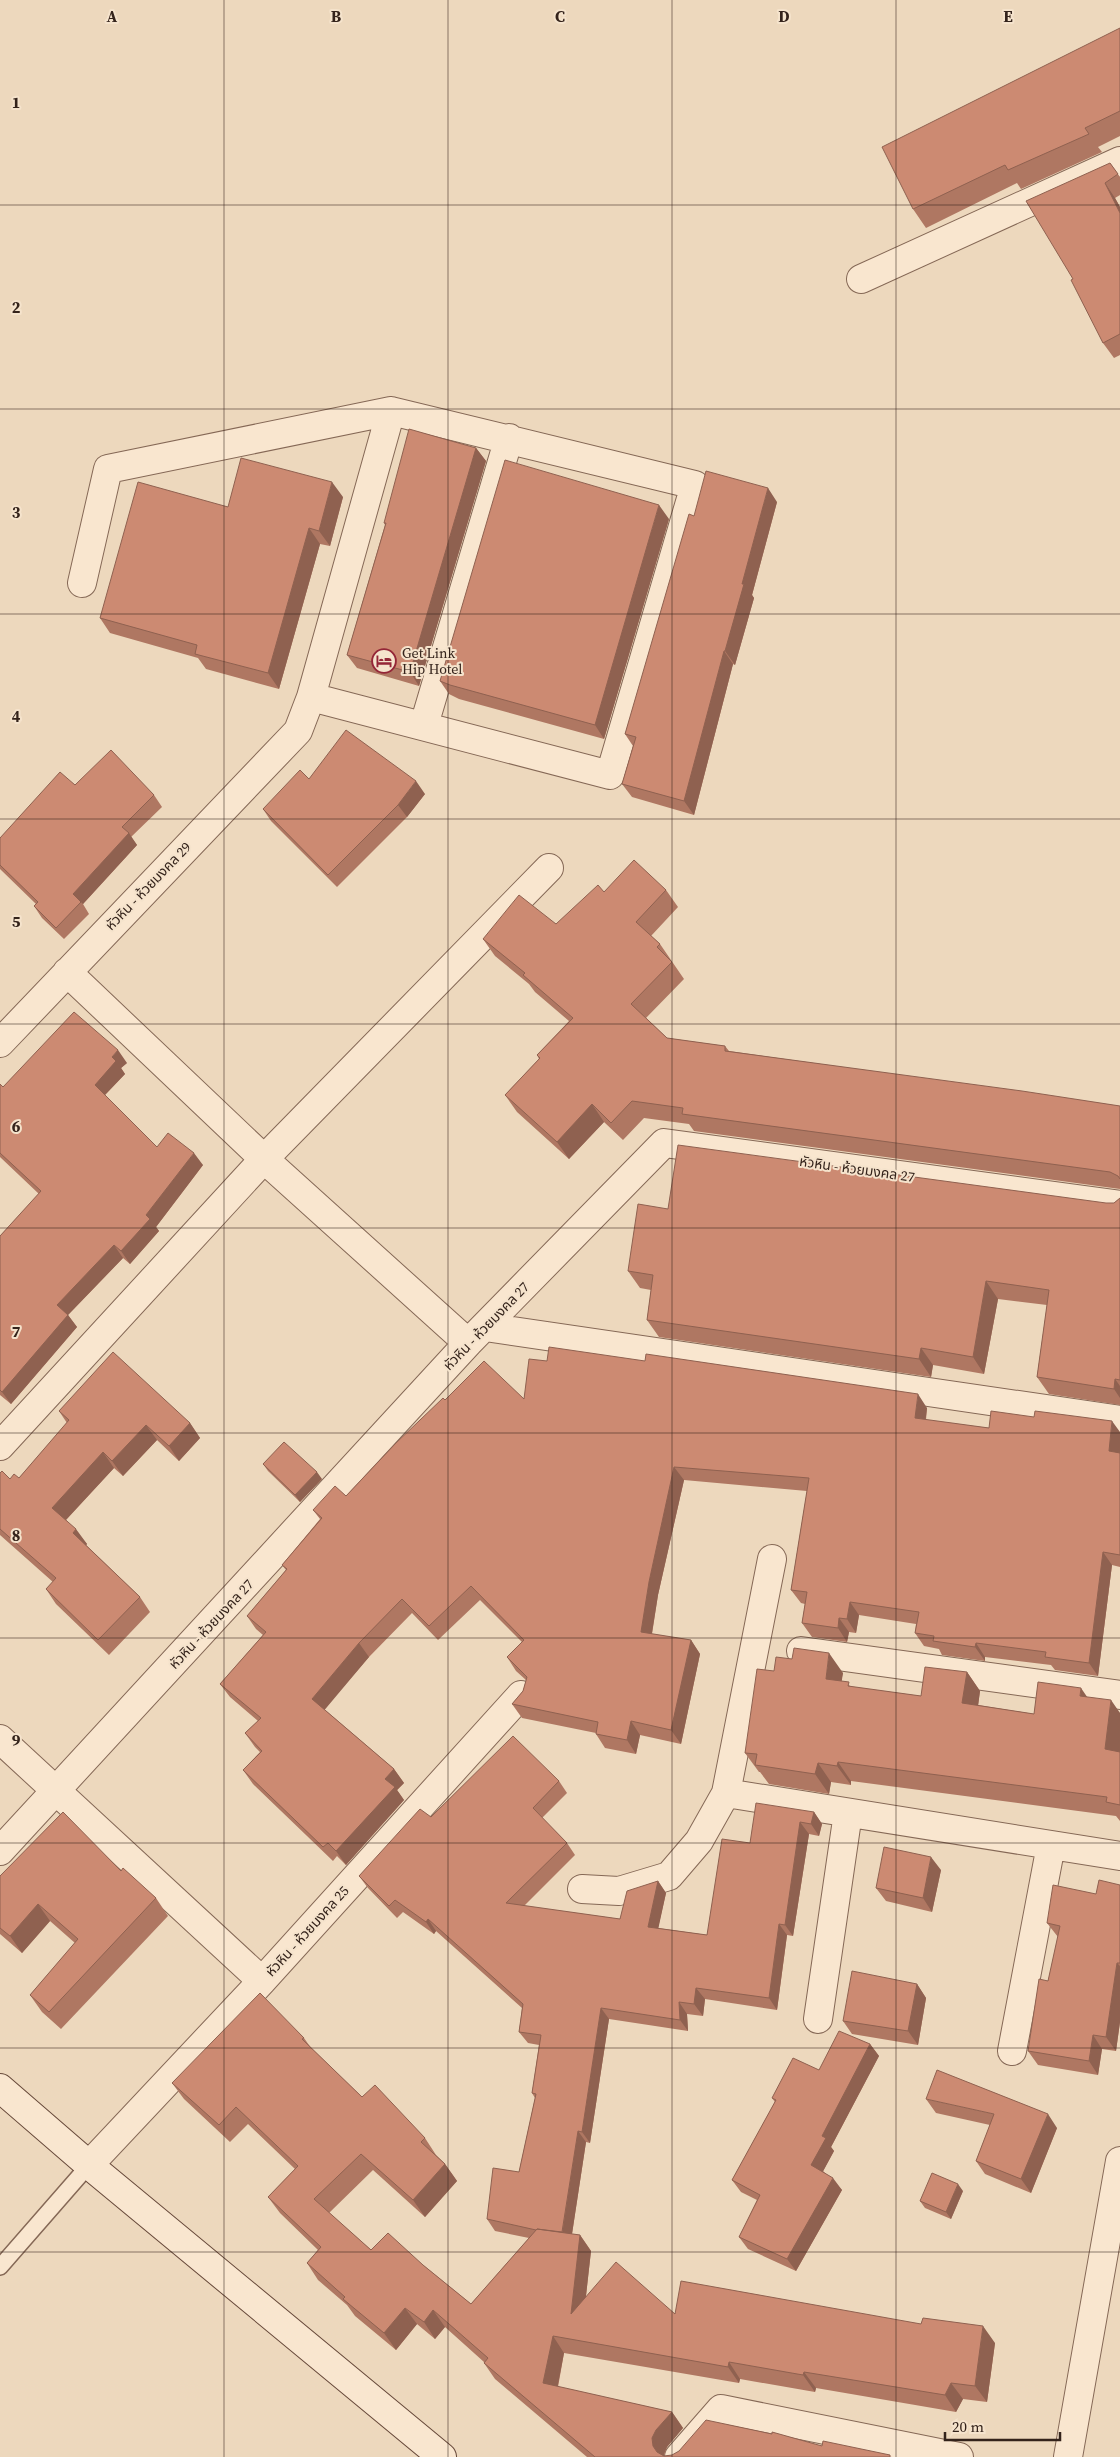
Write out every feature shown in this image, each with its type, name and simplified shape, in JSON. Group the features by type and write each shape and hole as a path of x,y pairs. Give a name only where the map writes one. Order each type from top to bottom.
{"street":[{"path":"861,279 1120,161"},
{"path":"82,583 108,469 391,411 509,438 695,485 610,775 311,696 391,411"},
{"path":"424,725 509,438"},
{"name":"หัวหิน - ห้วยมงคล 29","path":"0,1043 298,731 311,696"},
{"path":"0,1446 264,1159 549,868"},
{"path":"67,972 264,1159 477,1335 1120,1420"},
{"name":"หัวหิน - ห้วยมงคล 27","path":"0,1852 477,1335 664,1143 1120,1205"},
{"path":"582,1889 619,1891 669,1876 699,1841 726,1793 772,1559"},
{"path":"801,1651 1120,1694"},
{"name":"หัวหิน - ห้วยมงคล 25","path":"89,2165 262,1981 521,1695"},
{"path":"0,1739 262,1981"},
{"path":"726,1793 1120,1856"},
{"path":"818,2019 848,1813"},
{"path":"1012,2051 1051,1845"},
{"path":"0,2088 89,2165 442,2457"},
{"path":"1068,2457 1120,2161"},
{"path":"678,2457 721,2409 959,2457"}],"lane":[{"path":"0,2267 89,2165"}],"building":[{"path":"1120,28 1120,111 1085,128 1089,134 1008,170 1005,165 913,209 882,147"},
{"path":"1110,163 1118,174 1105,183 1120,213 1120,334 1103,343 1071,280 1073,279 1026,201"},
{"path":"409,429 476,448 410,672 347,655 386,523 384,523"},
{"path":"241,458 332,482 319,531 309,528 268,673 195,654 197,645 100,618 138,482 228,507"},
{"path":"505,460 659,505 595,725 440,681"},
{"path":"706,471 768,488 742,584 744,584 684,801 622,784 636,737 625,734 689,514 694,516"},
{"path":"346,730 416,781 398,805 328,875 263,809 300,770 309,779"},
{"path":"111,750 154,795 122,827 129,833 73,894 81,902 56,928 34,906 38,902 0,865 0,838 60,772 75,785"},
{"path":"634,860 666,890 636,922 660,944 657,947 672,962 631,1004 667,1038 725,1046 725,1051 1120,1106 1120,1179 1110,1172 682,1114 683,1108 632,1101 611,1123 592,1104 557,1142 505,1095 540,1058 537,1055 573,1018 523,975 525,973 483,939 519,895 556,924 598,885 604,892"},
{"path":"74,1012 118,1050 112,1057 116,1061 95,1085 157,1147 168,1133 194,1153 146,1215 150,1219 121,1251 114,1245 57,1305 68,1315 2,1392 0,1390 0,1236 41,1191 0,1153 0,1084 3,1087"},
{"path":"678,1145 1106,1203 1114,1203 1120,1198 1120,1380 1115,1379 1114,1389 1037,1377 1049,1290 986,1281 973,1357 921,1348 919,1359 647,1320 653,1275 628,1271 638,1204 668,1209"},
{"path":"549,1347 645,1361 646,1354 918,1394 915,1418 989,1428 991,1411 1034,1417 1035,1411 1112,1421 1109,1451 1120,1453 1120,1555 1103,1552 1089,1663 1045,1657 1046,1652 976,1643 975,1647 933,1641 934,1636 915,1633 919,1612 850,1602 847,1619 839,1618 838,1628 802,1623 807,1592 791,1590 809,1478 674,1467 649,1582 641,1632 691,1640 671,1730 631,1721 627,1740 596,1734 598,1722 512,1704 523,1691 527,1677 507,1657 524,1640 471,1586 429,1626 402,1599 359,1643 312,1699 394,1769 385,1779 395,1787 336,1851 328,1843 323,1847 243,1770 262,1751 245,1733 261,1718 220,1684 266,1632 247,1616 287,1569 282,1565 322,1518 313,1510 335,1486 346,1496 396,1443 443,1398 445,1400 484,1361 524,1399 529,1359 547,1361"},
{"path":"113,1352 190,1423 169,1446 146,1425 112,1461 103,1452 52,1508 76,1529 73,1533 140,1597 98,1640 46,1589 56,1578 0,1529 0,1473 2,1471 10,1479 14,1474 19,1478 69,1420 59,1411"},
{"path":"284,1442 317,1472 295,1495 263,1464"},
{"path":"794,1648 829,1653 826,1679 849,1682 848,1686 921,1696 925,1667 967,1672 962,1703 1034,1714 1038,1682 1081,1688 1080,1696 1111,1700 1105,1749 1120,1752 1120,1805 1106,1802 1107,1797 838,1762 837,1766 818,1763 815,1774 755,1765 757,1754 745,1753 757,1669 774,1671 776,1657 792,1659"},
{"path":"513,1736 559,1781 533,1808 567,1843 506,1903 620,1919 627,1891 658,1881 648,1927 707,1935 722,1839 750,1843 756,1803 814,1812 811,1824 800,1822 785,1925 779,1924 769,1998 696,1988 694,2004 679,2002 680,2020 601,2008 582,2132 578,2131 562,2232 536,2230 487,2219 493,2168 519,2172 536,2094 532,2093 541,2035 519,2032 523,2004 428,1919 426,1922 395,1900 389,1906 359,1876 420,1809 431,1817"},
{"path":"63,1812 121,1871 123,1868 156,1898 49,2012 30,1995 78,1939 38,1904 10,1936 0,1928 0,1876"},
{"path":"884,1847 931,1857 923,1898 876,1888"},
{"path":"1099,1880 1120,1885 1120,1963 1117,1963 1106,2037 1093,2035 1089,2061 1028,2051 1039,1979 1048,1981 1060,1926 1047,1923 1053,1885 1096,1894"},
{"path":"852,1971 917,1984 908,2031 843,2021"},
{"path":"260,1993 304,2038 302,2039 362,2097 375,2085 425,2138 421,2142 445,2164 413,2200 361,2154 314,2199 371,2250 388,2233 423,2265 471,2304 537,2229 580,2235 571,2314 616,2262 675,2314 681,2281 921,2324 923,2318 983,2326 975,2386 951,2383 945,2395 804,2372 803,2375 729,2362 728,2367 553,2336 543,2383 672,2412 656,2430 652,2438 653,2446 657,2452 664,2456 672,2455 679,2451 706,2420 772,2434 772,2432 822,2446 823,2441 890,2455 890,2457 595,2457 484,2363 488,2358 433,2310 424,2322 405,2308 384,2333 343,2299 345,2297 307,2263 321,2247 268,2197 298,2166 236,2107 219,2125 172,2083"},
{"path":"839,2031 870,2044 822,2136 826,2138 811,2165 833,2178 787,2259 739,2237 760,2195 732,2180 776,2100 772,2098 793,2058 819,2070"},
{"path":"937,2070 1048,2114 1021,2179 976,2161 994,2114 926,2099"},
{"path":"932,2173 958,2184 946,2212 920,2201"}],"place":[{"name":"Get Link Hip Hotel","path":"384,661"}]}
